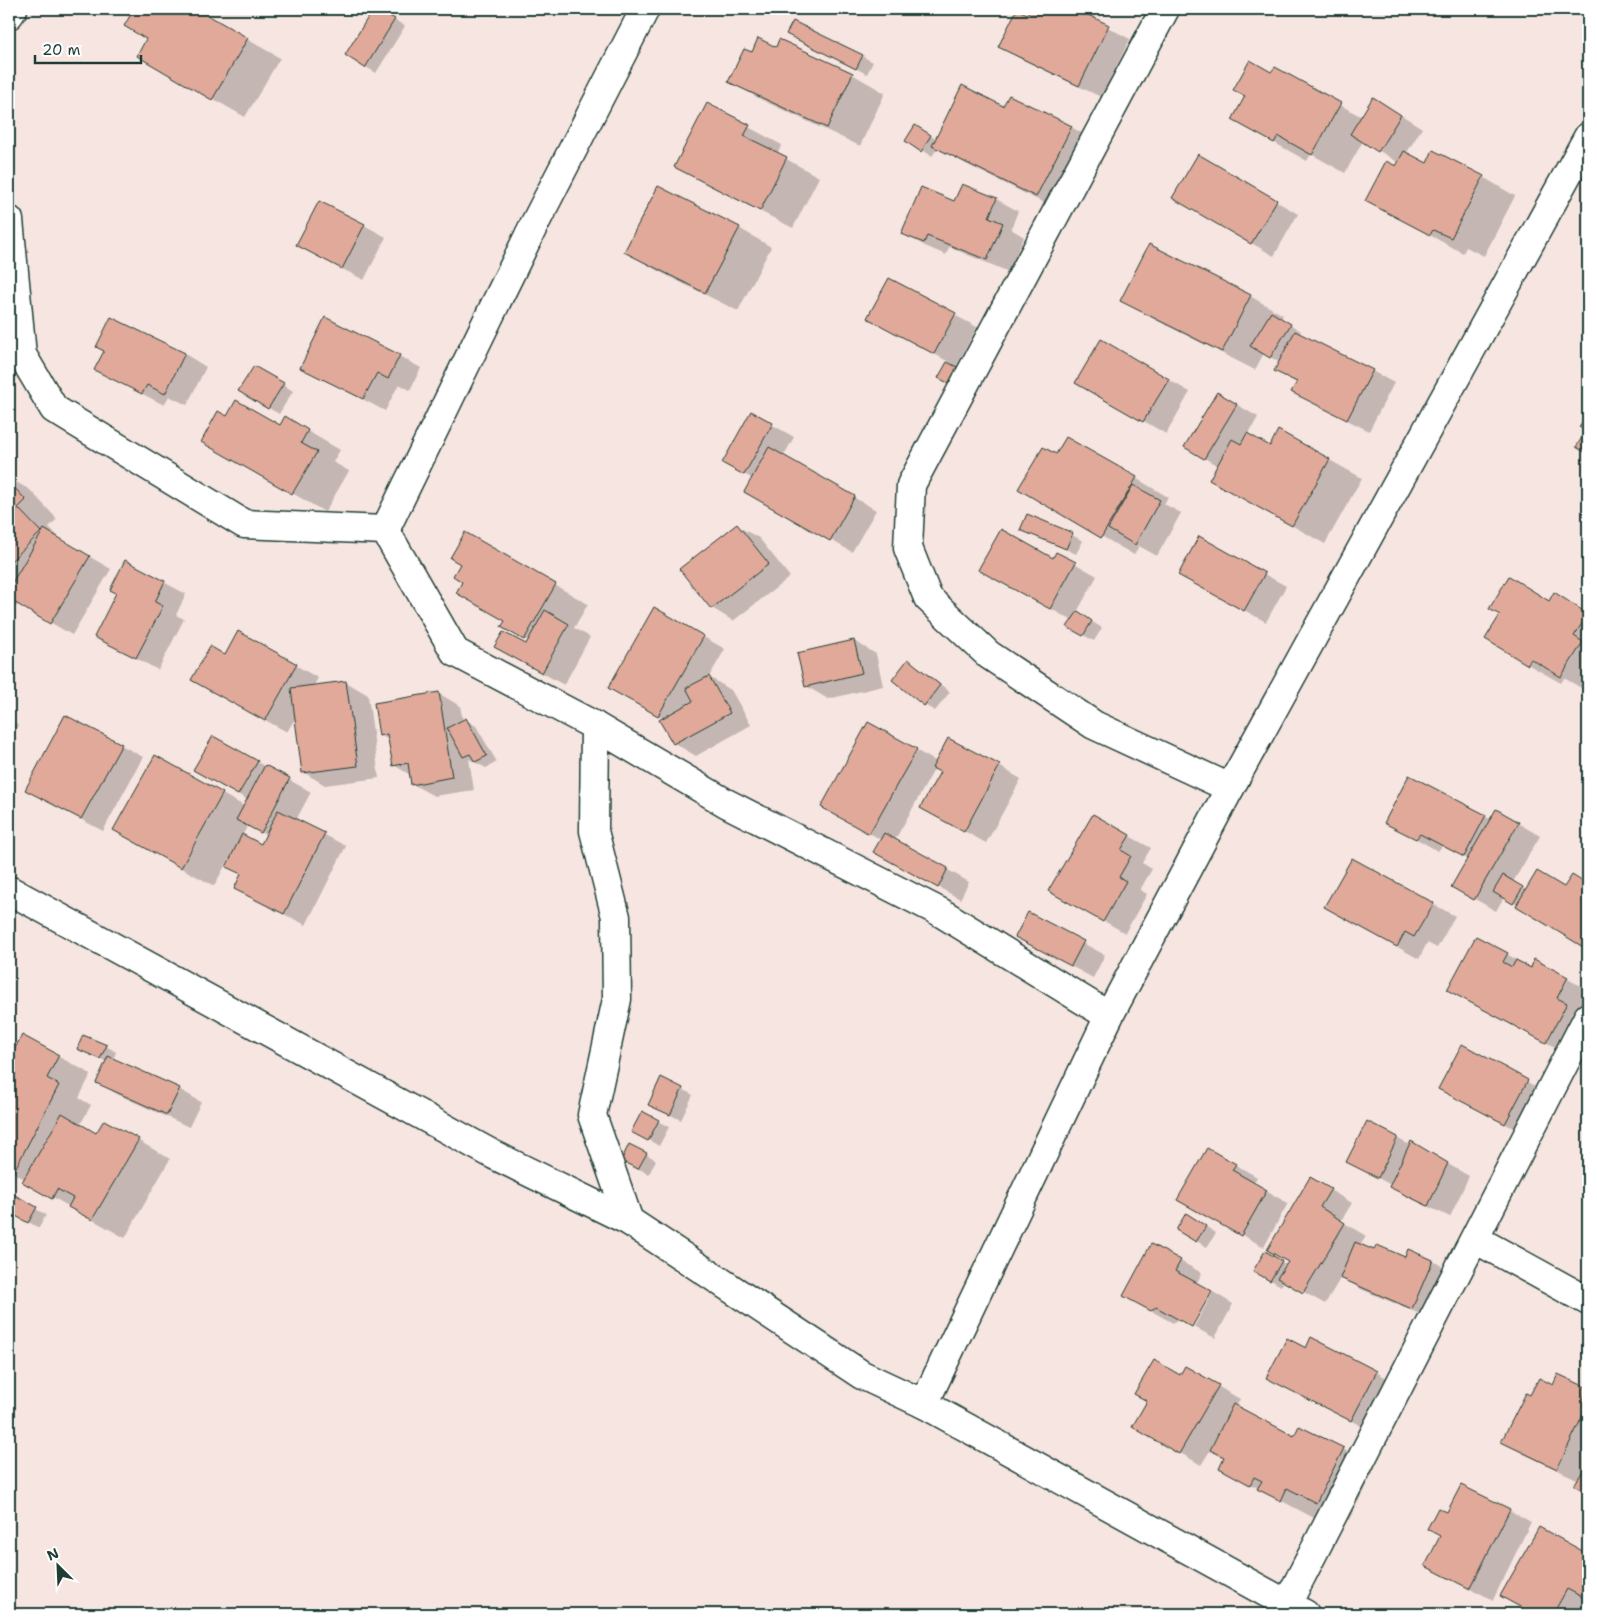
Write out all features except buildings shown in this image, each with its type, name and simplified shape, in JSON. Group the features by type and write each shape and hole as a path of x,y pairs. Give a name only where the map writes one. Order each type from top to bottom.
{"street":[{"path":"9,15 13,9"},
{"path":"385,530 533,227 645,9"},
{"path":"1165,9 911,485 908,548 928,598 989,655 1094,725 1230,788"},
{"path":"924,1404 1109,1016 1230,788 1588,138"},
{"path":"9,220 22,355 54,409 244,524 385,530"},
{"path":"385,530 455,652 595,726 726,803 940,912 1109,1016"},
{"path":"595,726 594,831 616,918 617,999 592,1115 629,1221"},
{"path":"9,890 494,1155 629,1221 862,1375 924,1404 1293,1611 1475,1239 1588,1017"},
{"path":"1475,1239 1588,1301"}]}
